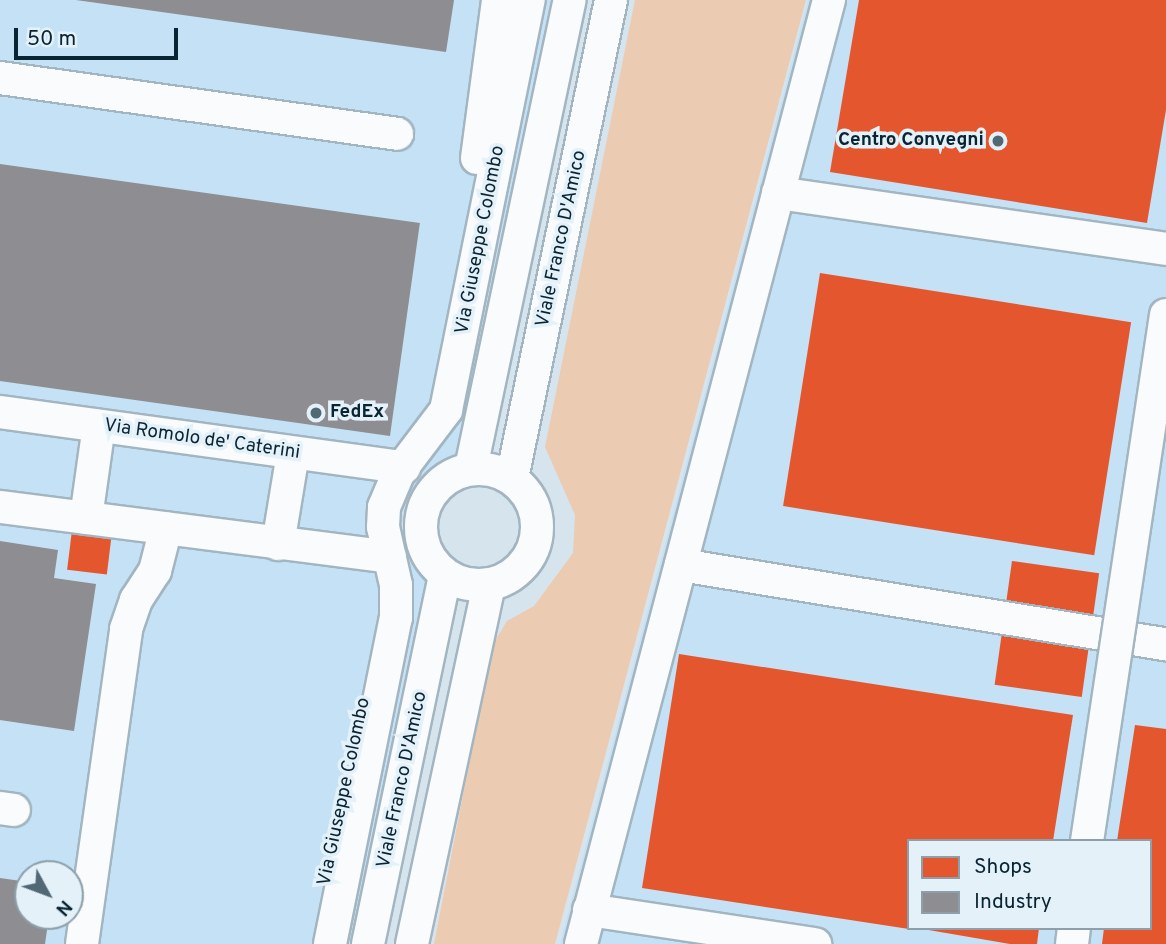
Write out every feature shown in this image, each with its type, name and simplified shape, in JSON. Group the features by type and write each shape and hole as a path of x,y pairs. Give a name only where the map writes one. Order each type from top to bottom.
{"street":[{"path":"472,199 498,0"},
{"name":"Via Giuseppe Colombo","path":"404,467 424,412 472,199 512,0"},
{"name":"Via Giuseppe Colombo","path":"330,944 396,618 397,585 383,513 390,488 433,433 447,406 529,0"},
{"path":"471,468 570,0"},
{"name":"Viale Franco D'Amico","path":"512,478 611,0"},
{"path":"581,944 829,0"},
{"path":"0,78 397,134"},
{"path":"778,193 1166,249"},
{"path":"1087,839 1166,315"},
{"name":"Via Romolo de' Caterini","path":"0,412 404,467"},
{"path":"86,518 99,426"},
{"path":"278,544 293,453"},
{"path":"471,468 485,468 512,478 526,491 535,509 536,539 523,565 489,584 459,582 445,575 423,543 423,513 436,487 471,468"},
{"path":"0,507 390,557"},
{"path":"82,944 126,629 136,600 155,571 166,528"},
{"name":"Via Giuseppe Colombo","path":"313,944 382,617 390,557"},
{"path":"681,565 1166,644"},
{"name":"Viale Franco D'Amico","path":"368,944 445,575"},
{"path":"412,944 489,584"},
{"path":"589,911 815,944"}],"shaded area":[{"path":"0,0 554,0 468,435 421,506 419,535 428,607 362,944 0,944"},
{"path":"635,0 806,0 555,944 434,944 492,646 507,621 534,606 573,553 575,515 545,447"},
{"path":"808,0 1166,0 1166,944 560,944"}],"building: Shops":[{"name":"Centro Convegni","path":"859,0 1166,0 1166,110 1147,223 830,172"},
{"path":"820,273 1131,322 1094,555 783,506"},
{"path":"72,530 112,535 107,575 67,570"},
{"path":"1012,561 1099,573 1082,697 995,685"},
{"path":"679,654 1073,715 1053,839 907,839 907,929 642,888"},
{"path":"1135,725 1166,729 1166,944 1102,944 1104,930 1152,930 1152,839 1117,839"},
{"path":"929,930 1039,930 1037,944 1010,944"}],"building: Industry":[{"path":"76,0 454,0 446,52"},
{"path":"0,164 420,223 390,436 0,381"},
{"path":"0,541 58,550 54,578 96,584 74,731 0,720"},
{"path":"0,878 14,880 14,930 47,930 45,944 0,944"}],"place":[{"name":"Centro Convegni","path":"998,141"},
{"name":"FedEx","path":"316,413"}]}
